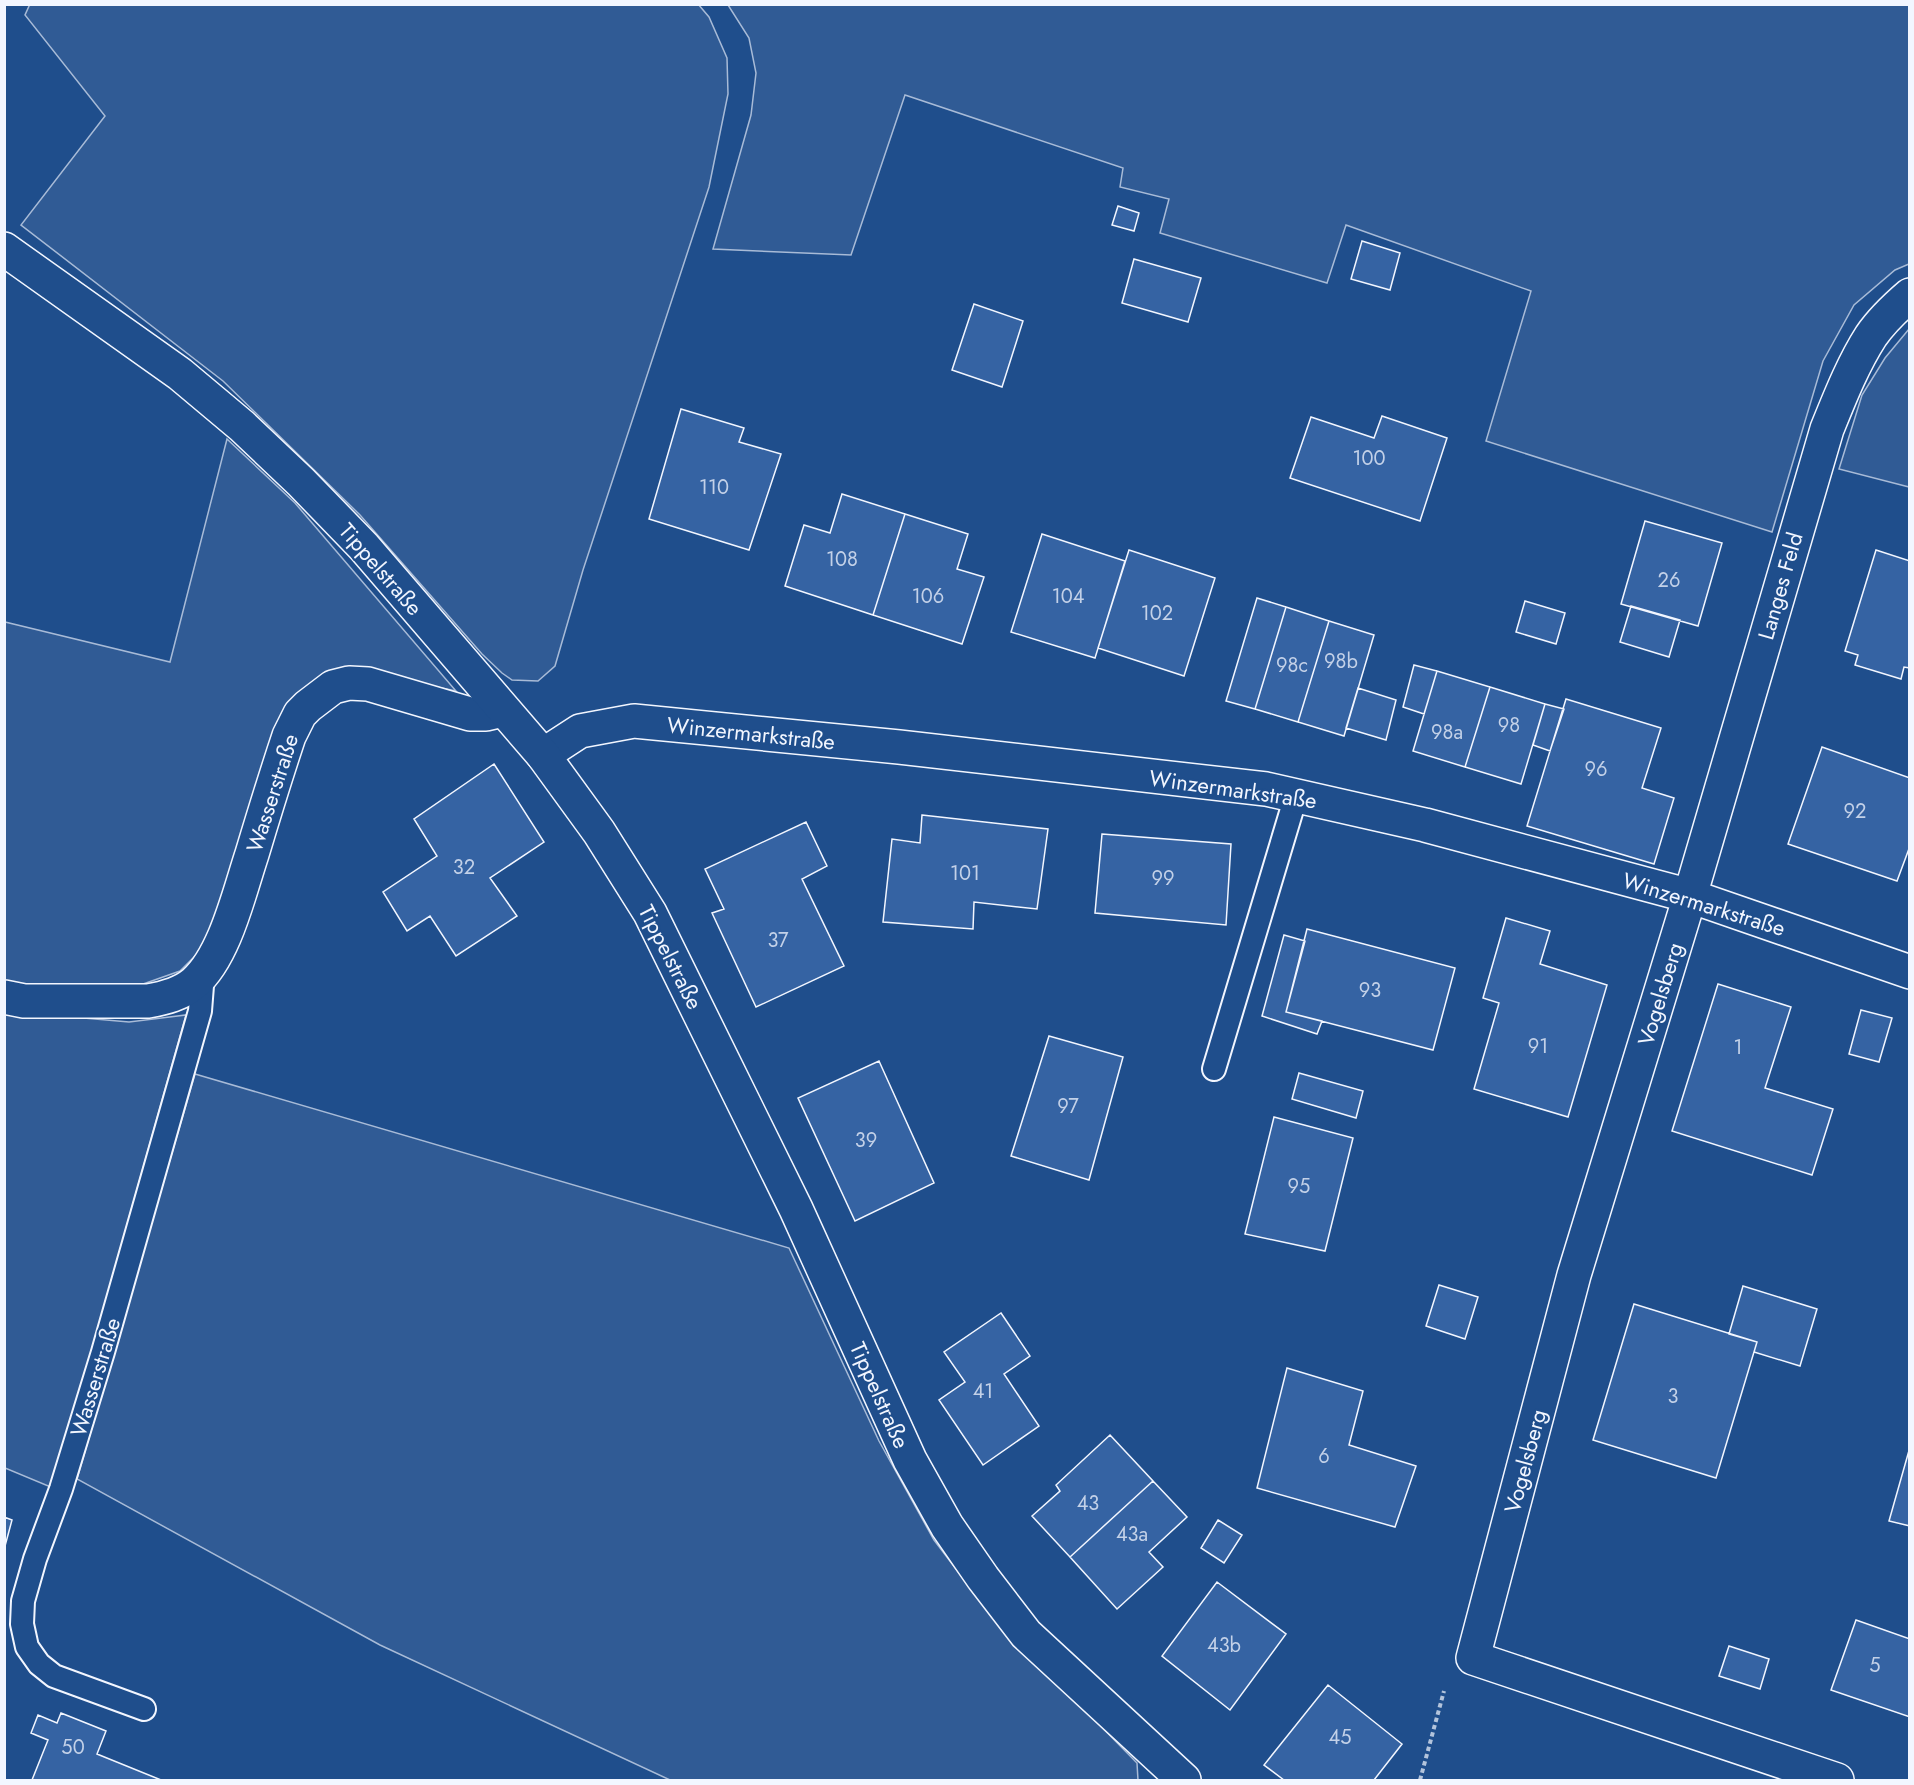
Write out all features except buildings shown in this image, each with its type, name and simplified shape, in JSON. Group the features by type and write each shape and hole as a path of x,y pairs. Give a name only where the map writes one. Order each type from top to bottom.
{"street":[{"name":"Tippelstraße","path":"4,249 180,374 242,426 364,547 543,755 599,832 650,913 796,1209 910,1460 947,1526 1026,1634 1184,1780"},
{"name":"Langes Feld","path":"1690,896 1827,429 1848,379 1872,335 1890,312 1910,295"},
{"name":"Wasserstraße","path":"4,997 24,1001 148,1001 166,998 184,990 203,973 215,957 236,904 289,735 300,714 333,687 349,683 368,684 470,714 486,714 503,710"},
{"name":"Winzermarkstraße","path":"543,755 580,731 634,721 899,747 1266,789 1425,825 1690,896 1910,972"},
{"name":"Vogelsberg","path":"1473,1658 1574,1275 1690,896"},
{"path":"1473,1658 1837,1780"}],"lane":[{"path":"1214,1069 1296,796"},
{"name":"Wasserstraße","path":"144,1709 54,1676 39,1664 27,1647 22,1624 23,1601 35,1559 61,1489 103,1352 200,1011 203,973"}],"path":[{"path":"1420,1780 1450,1667 1473,1658"}],"shaded area":[{"path":"30,4 698,4 709,17 727,58 728,94 709,187 583,570 555,666 538,681 512,680 502,673 482,654 360,515 223,381 21,225 105,116 25,15"},
{"path":"728,5 1909,5 1909,264 1895,270 1854,305 1823,361 1772,532 1486,441 1531,291 1346,225 1327,283 1160,233 1169,199 1120,187 1123,168 905,95 851,255 713,249 751,115 756,73 749,38"},
{"path":"1909,329 1909,487 1839,469 1862,395 1885,358"},
{"path":"227,439 295,503 456,691 388,677 336,671 206,945 180,971 129,989 5,984 5,622 170,662"},
{"path":"4,1011 129,1022 186,1015 53,1488 5,1468"},
{"path":"195,1074 789,1248 879,1441 934,1540 988,1611 1137,1763 1138,1780 670,1780 380,1645 77,1479"}]}
